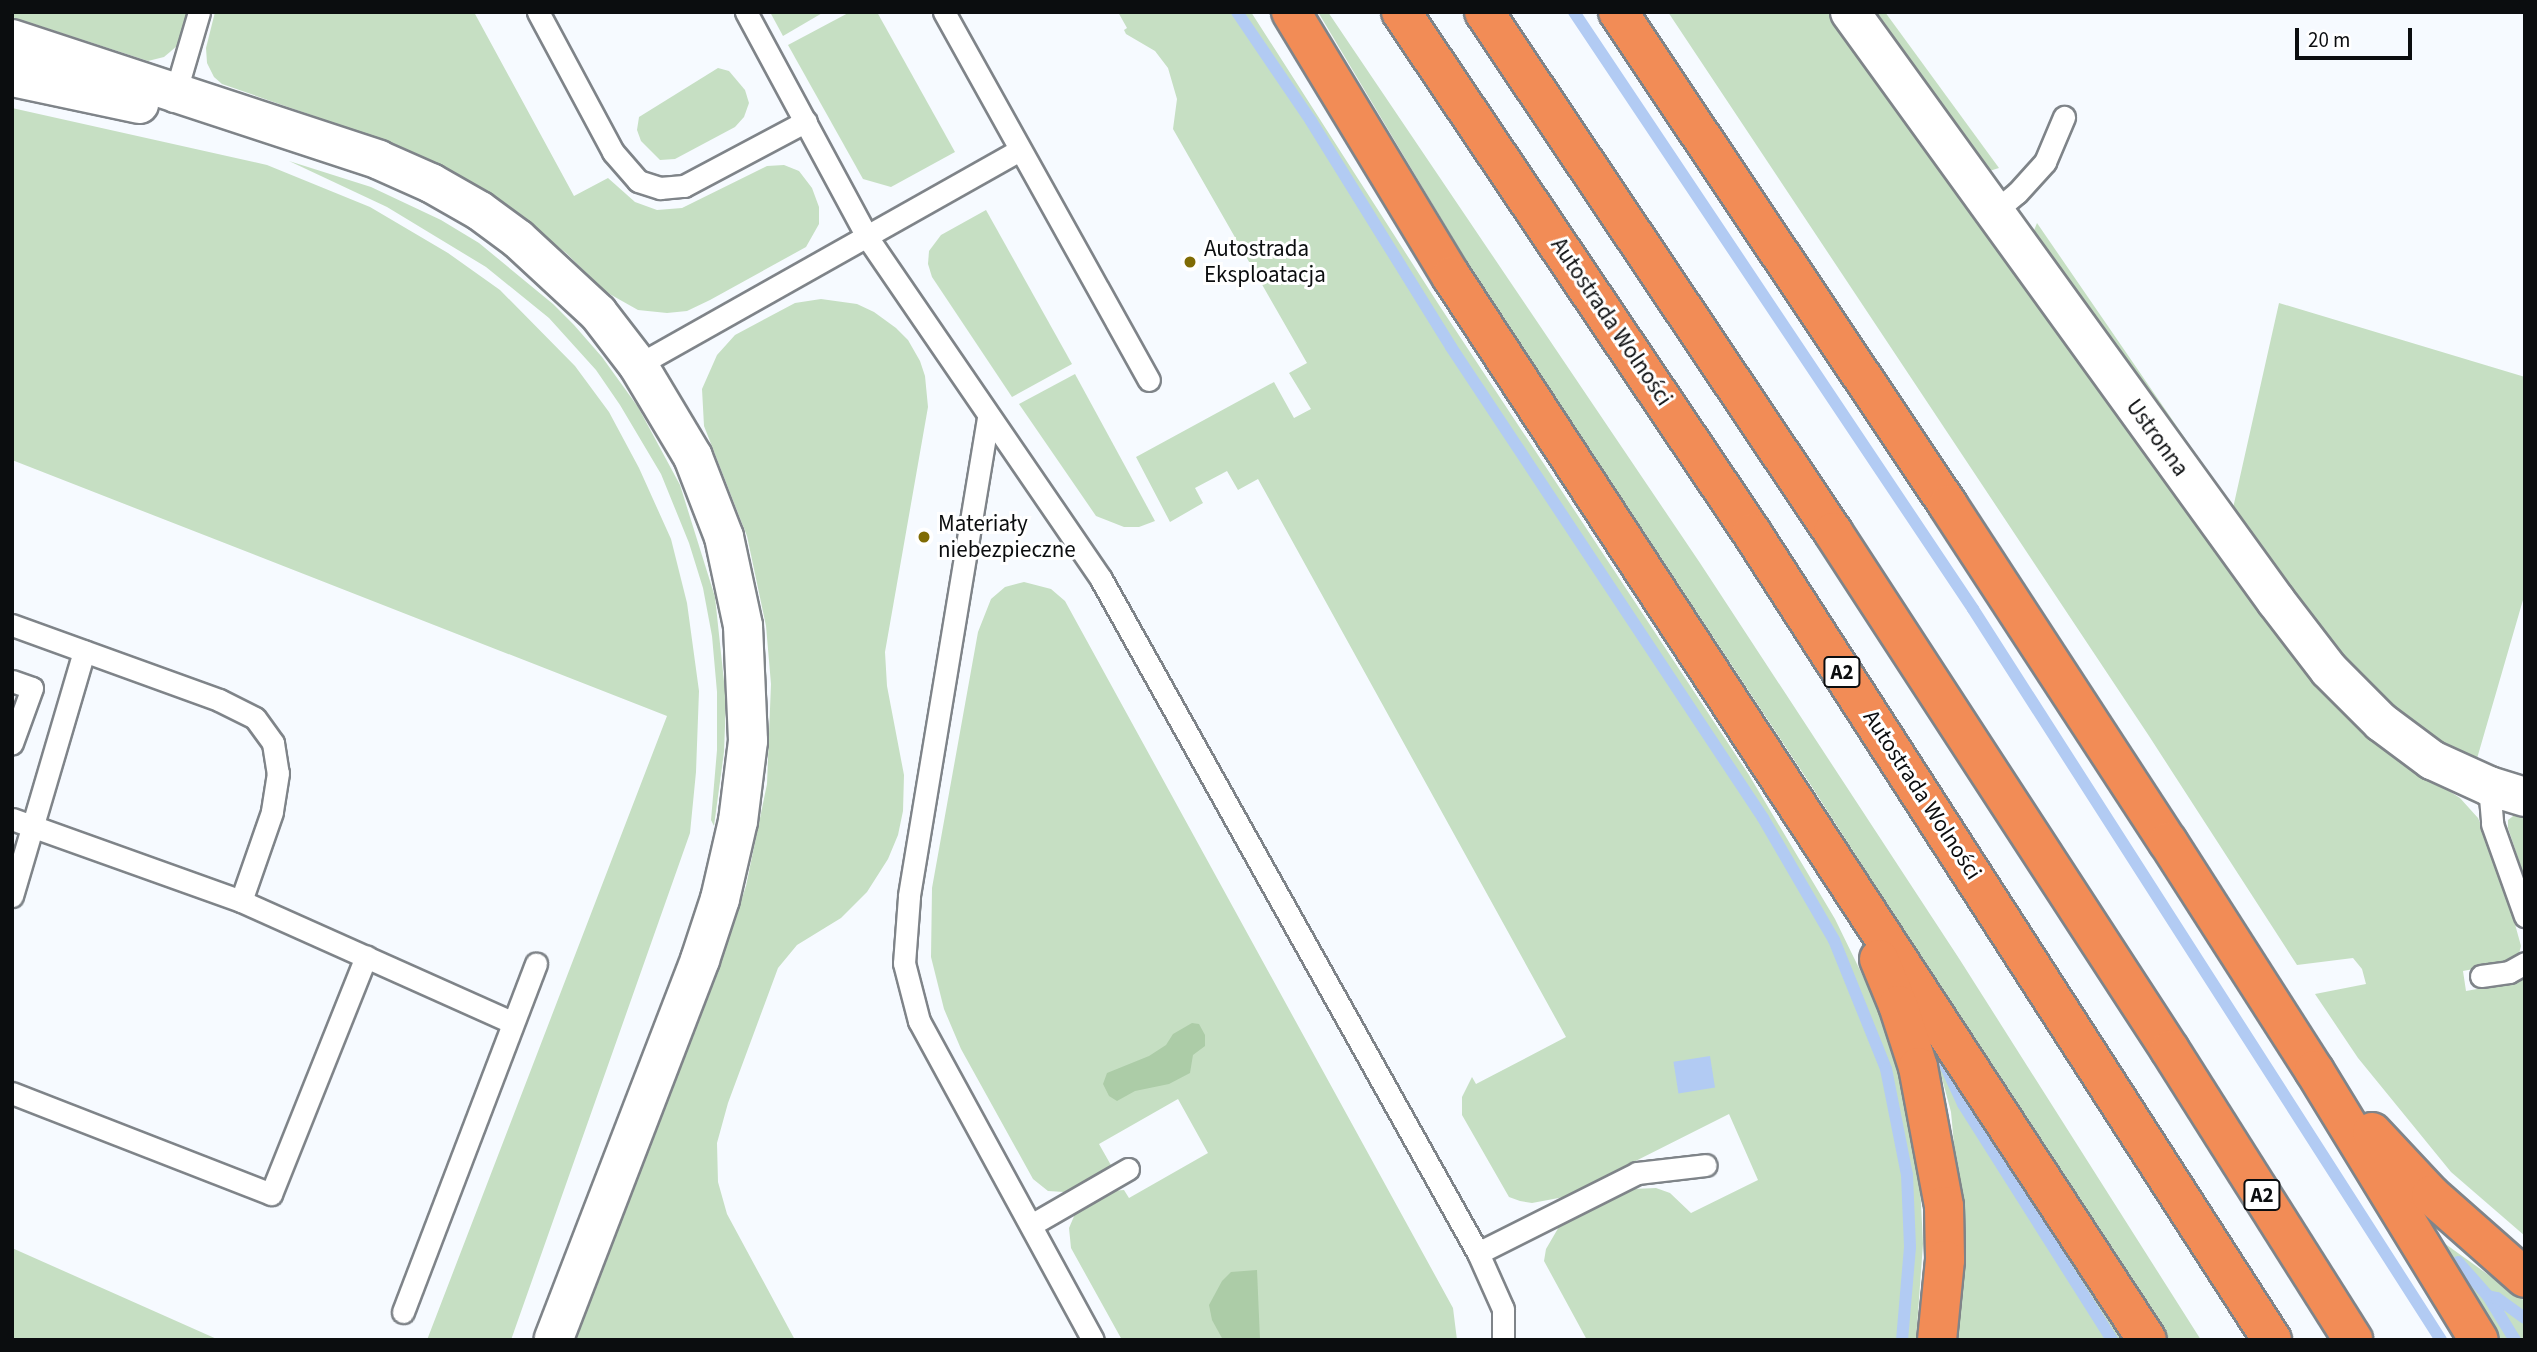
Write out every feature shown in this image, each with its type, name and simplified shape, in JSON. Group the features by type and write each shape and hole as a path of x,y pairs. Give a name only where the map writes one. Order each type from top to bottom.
{"highway":[{"path":"1291,12 1451,276 2147,1340"},
{"name":"Autostrada Wolności","path":"1401,12 1752,533 2272,1340"},
{"name":"A2","path":"1484,12 1833,532 2170,1050 2353,1340"},
{"path":"1618,12 1941,493 2314,1070 2479,1340"},
{"path":"1828,850 1882,966 1918,1067 1944,1206 1945,1261 1937,1340"},
{"path":"2314,1070 2431,1195 2525,1278"}],"street":[{"name":"Ustronna","path":"1850,12 1993,213 2329,670 2381,722 2432,760 2489,786 2525,797"},
{"path":"12,39 173,102"},
{"path":"12,77 173,102 313,139 379,160 431,183 480,211 518,239 590,305 638,365 693,457 724,537 743,626 748,741 738,821 720,899 669,1041 553,1340"}],"lane":[{"path":"173,102 199,12"},
{"path":"538,12 613,152 638,181 660,188 684,186 806,121"},
{"path":"746,12 867,237 988,418 1101,579 1478,1253 1503,1309 1503,1340"},
{"path":"944,12 1149,380"},
{"path":"1993,213 2017,193 2045,162 2064,117"},
{"path":"638,365 1020,150"},
{"path":"988,418 909,897 904,963 919,1021 1093,1340"},
{"path":"12,625 219,700 255,718 272,743 278,773 272,812 242,901"},
{"path":"12,896 84,651"},
{"path":"12,681 32,688 12,743"},
{"path":"2489,786 2492,824 2525,916"},
{"path":"12,819 242,901 512,1022"},
{"path":"12,1093 271,1194 366,956"},
{"path":"2481,976 2509,972 2525,963"},
{"path":"403,1312 536,964"},
{"path":"1478,1253 1637,1173 1706,1165"},
{"path":"1031,1225 1128,1169"}],"green space":[{"path":"12,12 189,12 177,46 164,57 148,61 12,17"},
{"path":"215,12 474,12 574,196 608,178 635,202 657,210 682,208 767,166 784,165 799,171 812,188 819,207 819,224 806,247 687,311 667,313 638,310 606,292 566,253 528,223 461,179 377,138 222,84 214,77 207,63 206,48"},
{"path":"770,12 824,12 783,36"},
{"path":"850,12 877,12 955,152 891,187 863,179 788,45"},
{"path":"1118,12 1251,12 1439,305 1749,775 1835,919 1876,1003 1903,1083 1920,1183 1923,1244 1916,1340 1587,1340 1544,1261 1546,1249 1560,1225 1633,1189 1656,1188 1670,1193 1691,1213 1758,1180 1729,1114 1564,1197 1532,1203 1520,1201 1509,1197 1462,1115 1462,1097 1472,1077 1476,1084 1566,1037 1258,479 1238,490 1227,471 1195,488 1203,503 1170,522 1136,457 1274,382 1294,418 1311,409 1289,373 1307,363 1173,129 1177,99 1168,68 1155,51 1126,34 1124,30 1127,28"},
{"path":"1318,12 1328,12 1700,563 1960,960 2201,1340 2166,1340 1812,787 1476,277"},
{"path":"1668,12 1832,12 2407,764 2460,798 2478,818 2499,866 2521,946 2519,954 2510,962 2463,971 2466,991 2505,984 2525,976 2525,1236 2451,1172 2358,1058 2315,994 2366,984 2362,969 2353,958 2297,965 2149,736"},
{"path":"1868,12 1885,12 1999,168 1983,173"},
{"path":"718,68 729,71 745,90 749,103 744,117 735,127 675,159 660,160 641,141 637,130 639,117"},
{"path":"12,108 267,165 370,207 448,253 500,290 575,366 609,412 639,468 671,539 687,603 699,691 696,772 690,833 511,1340 427,1340 667,716 12,460"},
{"path":"289,161 371,187 441,220 479,243 553,304 574,325 602,357 638,407 680,485 715,597 726,700 724,752 714,826 711,820 717,750 717,692 712,636 703,588 689,543 661,474 620,405 596,370 549,318 486,267 387,207"},
{"path":"986,210 1072,364 1012,397 932,277 928,264 929,251 941,235"},
{"path":"2037,223 2233,508 2279,303 2525,377 2525,593 2476,762 2459,757 2402,721 2322,635 2031,238"},
{"path":"821,299 857,304 874,312 908,340 925,376 928,407 885,652 887,686 904,775 903,811 898,835 888,859 867,892 841,918 797,945 778,968 728,1103 717,1143 718,1182 727,1214 795,1340 574,1340 717,973 746,886 767,784 771,684 766,626 747,536 704,426 702,389 717,355 735,335 795,303"},
{"path":"1075,374 1155,521 1139,527 1124,527 1096,516 1019,404"},
{"path":"1024,582 1051,589 1065,601 1453,1308 1457,1340 1122,1340 1071,1248 1069,1228 1075,1214 1112,1191 1124,1190 1129,1198 1208,1153 1178,1099 1099,1144 1112,1167 1064,1192 1048,1191 1033,1179 961,1049 944,1009 931,957 932,888 978,632 991,599 1005,587"},
{"path":"2517,813 2525,815 2525,879 2508,828 2508,820"},
{"path":"1192,1023 1199,1024 1205,1035 1205,1046 1193,1055 1190,1073 1169,1084 1135,1091 1117,1101 1109,1096 1103,1084 1107,1073 1149,1056 1166,1045 1173,1034"},
{"path":"1945,1054 2128,1340 1954,1340 1962,1230 1951,1112 1936,1056"},
{"path":"2444,1243 2525,1301 2525,1340 2500,1340 2441,1247"},
{"path":"12,1248 219,1340 12,1340"},
{"path":"1257,1270 1260,1340 1223,1340 1212,1320 1209,1305 1222,1281 1231,1272"}],"water":[{"path":"1710,1056 1715,1088 1678,1093 1673,1062"}],"waterway":[{"path":"1237,12 1311,121 1451,347 1763,818 1834,940 1886,1069 1907,1175 1910,1247 1902,1340"},
{"path":"1574,12 1973,609 2441,1340"},
{"path":"1945,1065 1963,1104 2112,1340"},
{"path":"2458,1262 2488,1296 2515,1340"},
{"path":"2488,1296 2497,1298 2525,1318"}],"place":[{"name":"Autostrada Eksploatacja","path":"1190,262"},
{"name":"Materiały niebezpieczne","path":"924,537"}]}
